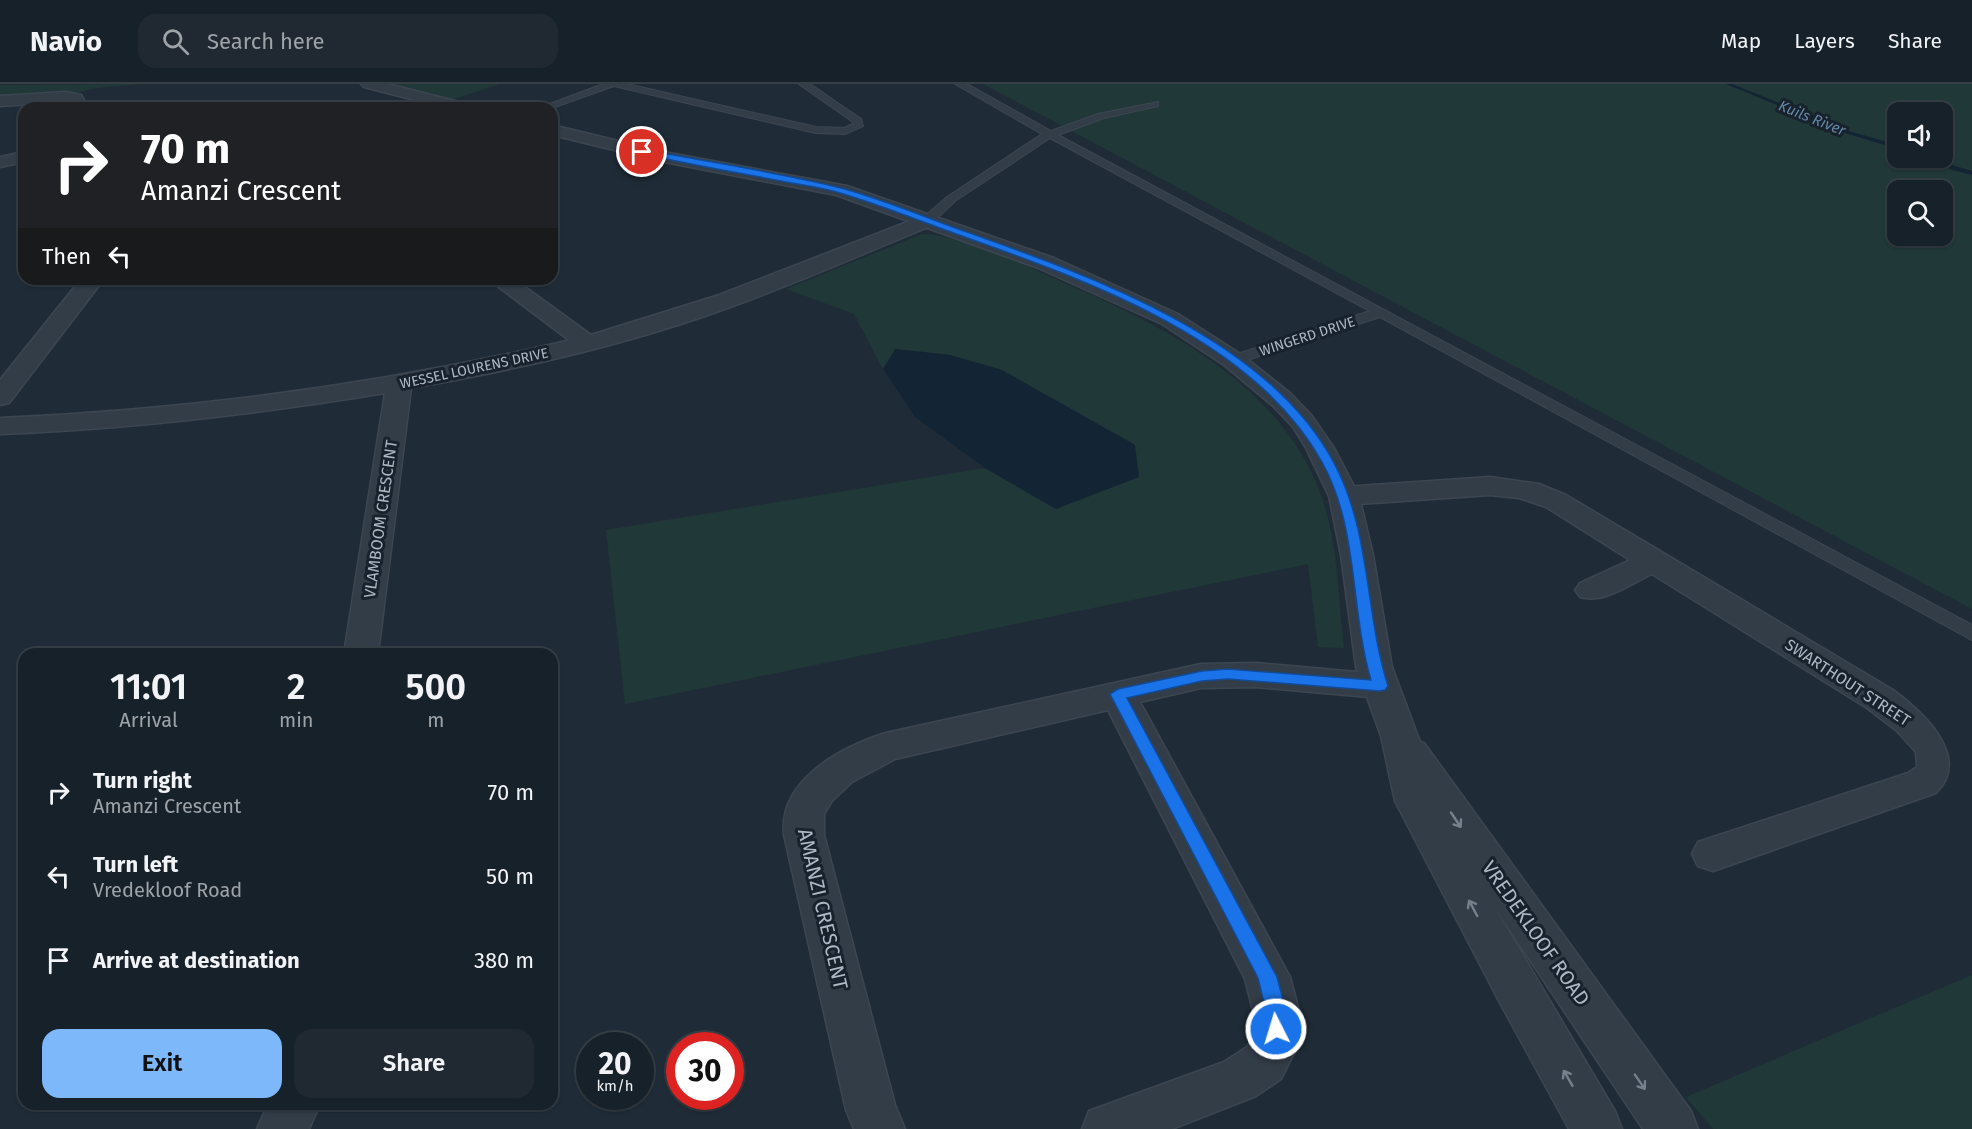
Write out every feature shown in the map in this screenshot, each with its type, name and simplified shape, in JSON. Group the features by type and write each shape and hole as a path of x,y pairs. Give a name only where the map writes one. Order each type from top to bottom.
{"street":[{"path":"369,84 441,102"},
{"path":"0,101 66,97 75,98 77,102"},
{"name":"VREDEKLOOF ROAD","path":"558,131 664,157 840,190 1046,263 1134,301 1191,332 1233,360 1281,399 1303,422 1329,463 1344,496 1357,555 1374,667 1400,736 1415,801 1515,987 1597,1129"},
{"path":"0,162 18,158"},
{"name":"WESSEL LOURENS DRIVE","path":"0,426 110,421 193,413 399,383 587,343 670,320 742,295 928,220"},
{"path":"0,397 88,285"},
{"path":"508,285 587,343"},
{"name":"VLAMBOOM CRESCENT","path":"362,648 399,383"},
{"name":"SWARTHOUT STREET","path":"1344,496 1490,486 1539,493 1556,501 1880,699 1926,736 1937,756 1934,774 1922,783 1713,854"},
{"path":"1591,590 1654,561"},
{"name":"AMANZI CRESCENT","path":"880,1129 871,1110 804,835 805,809 814,794 828,781 866,755 886,747 1202,676 1228,674 1380,686"},
{"path":"1107,1129 1239,1080 1264,1063 1275,1043 1277,1015 1267,977 1118,694"},
{"name":"VREDEKLOOF ROAD","path":"1400,736 1673,1129"},
{"path":"282,1129 292,1110"}],"lane":[{"path":"558,103 614,84 816,130 837,131 858,126 858,121 804,84"},
{"path":"960,84 1048,135 1382,312 1972,633"},
{"path":"928,220 951,199 1048,135 1092,119 1155,104"},
{"name":"WINGERD DRIVE","path":"1233,360 1382,312"}],"green space":[{"path":"141,84 96,88 72,94 0,99 0,85"},
{"path":"392,84 500,84 454,99"},
{"path":"983,84 1972,84 1972,609"},
{"path":"922,234 938,235 975,246 1015,261 1104,301 1178,339 1213,362 1246,388 1275,417 1299,450 1318,487 1330,526 1344,648 1318,647 1308,564 625,704 606,530 985,468 1056,509 1135,445 1002,370 950,355 896,349 883,369 854,314 786,289"},
{"path":"1972,975 1972,1129 1713,1129 1686,1097"}],"water":[{"path":"895,349 950,355 1002,370 1135,445 1139,477 1056,509 985,468 915,417 883,369"}],"waterway":[{"name":"Kuils River","path":"1728,84 1850,133 1887,144"},
{"name":"Kuils River","path":"1952,168 1972,173"}],"route":[{"path":"642,152 840,190 1046,263 1134,301 1213,345 1281,399 1303,422 1329,463 1344,496 1357,555 1374,667 1380,686 1228,674 1202,676 1118,694 1267,977 1277,1015 1276,1029"}]}
